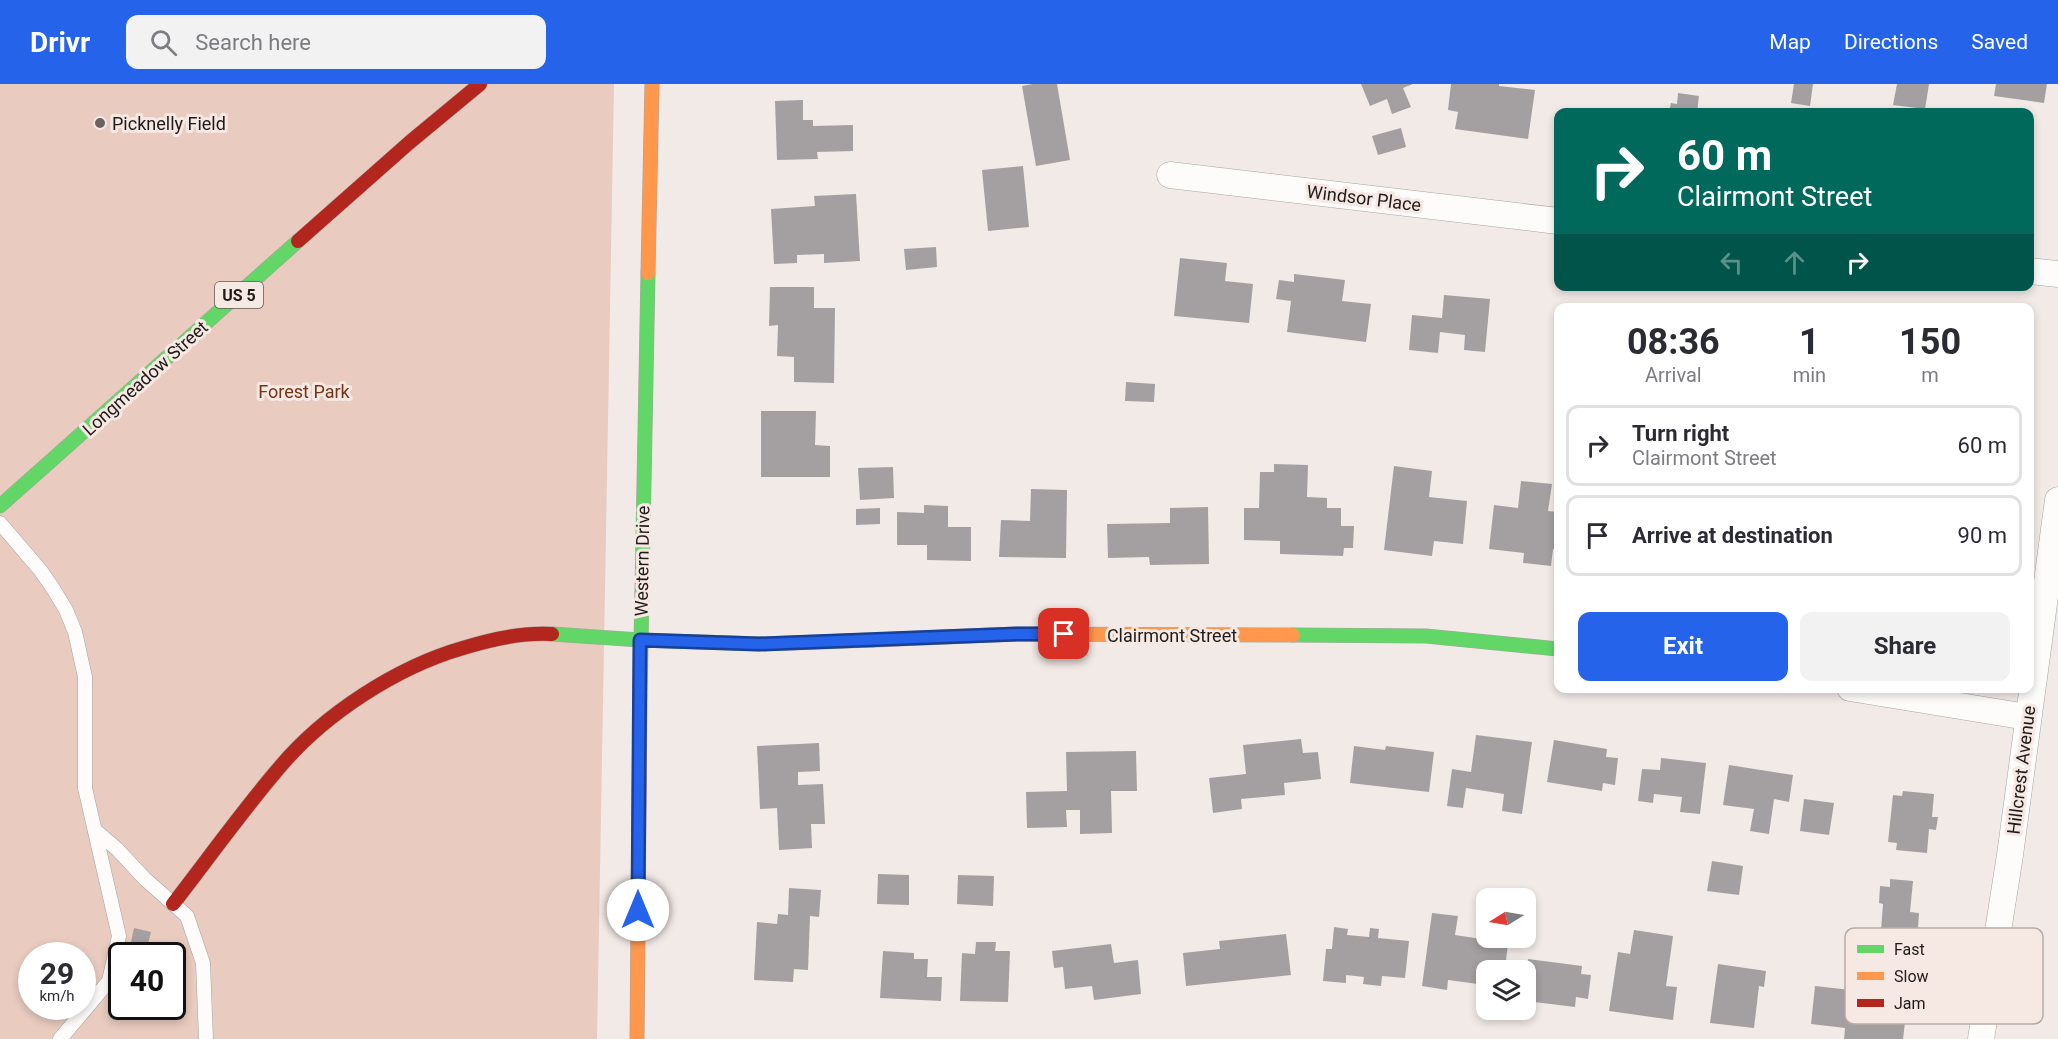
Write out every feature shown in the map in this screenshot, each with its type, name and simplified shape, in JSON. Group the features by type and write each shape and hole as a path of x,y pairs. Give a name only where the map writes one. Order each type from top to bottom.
{"street":[{"name":"Longmeadow Street","path":"0,507 393,158 480,84"},
{"name":"Western Drive","path":"637,1039 640,640 652,84"},
{"name":"Windsor Place","path":"1170,175 1554,221"},
{"path":"2034,271 2058,274"},
{"name":"Hillcrest Avenue","path":"2034,668 2058,500"},
{"name":"Clairmont Street","path":"173,904 280,766 328,720 381,684 435,656 486,640 534,633 640,640 759,644 1017,634 1370,636 1435,637 1554,649"},
{"path":"1881,693 2027,717"},
{"name":"Hillcrest Avenue","path":"1998,928 2030,693"},
{"name":"Hillcrest Avenue","path":"1981,1039 1983,1024"}],"lane":[{"path":"0,523 54,590 75,632 86,677 85,788 118,936 109,981 60,1039"},
{"path":"96,831 187,916 203,963 206,1039"}],"green space":[{"name":"Forest Park","path":"0,84 614,84 597,1039 0,1039"}],"building":[{"path":"1057,84 1070,160 1036,166 1022,86"},
{"path":"1361,84 1413,84 1403,88 1411,107 1392,114 1387,99 1370,106"},
{"path":"1451,84 1499,84 1499,86 1535,90 1528,139 1455,129 1458,112 1448,110"},
{"path":"1794,84 1813,84 1810,106 1791,103"},
{"path":"1897,84 1929,84 1925,108 1893,105"},
{"path":"1996,84 2047,84 2044,103 1994,96"},
{"path":"1678,93 1699,96 1698,108 1670,108 1671,103 1677,104"},
{"path":"803,100 803,120 813,120 813,126 853,125 853,151 817,152 818,159 777,160 775,101"},
{"path":"1401,128 1406,147 1378,155 1372,136"},
{"path":"1023,166 1029,227 988,231 982,170"},
{"path":"856,194 860,261 824,263 824,254 797,255 797,263 774,264 771,209 815,206 814,196"},
{"path":"936,247 937,267 906,270 904,249"},
{"path":"1180,258 1227,263 1225,281 1253,284 1249,323 1174,316"},
{"path":"1294,274 1345,280 1342,301 1371,304 1366,342 1287,332 1291,301 1276,299 1279,280 1294,282"},
{"path":"770,287 814,287 814,308 835,308 834,383 794,382 794,357 777,356 778,325 769,326"},
{"path":"1444,295 1490,299 1485,352 1464,350 1465,335 1440,332 1438,353 1409,350 1412,315 1442,318"},
{"path":"1126,382 1155,384 1154,402 1125,401"},
{"path":"761,411 816,411 815,445 830,446 830,477 761,477"},
{"path":"1274,464 1308,465 1307,497 1327,498 1327,508 1341,508 1341,526 1354,526 1353,548 1344,548 1343,556 1280,554 1280,541 1244,540 1244,508 1259,508 1260,472 1274,472"},
{"path":"1394,466 1432,471 1429,497 1467,501 1463,544 1434,541 1432,556 1384,550"},
{"path":"893,467 894,498 860,500 858,468"},
{"path":"1521,481 1552,484 1548,511 1554,512 1554,549 1551,566 1523,563 1524,553 1489,549 1494,505 1518,508"},
{"path":"1031,489 1067,490 1066,558 999,557 1001,520 1030,521"},
{"path":"924,505 948,506 948,527 971,527 971,561 927,560 927,545 897,545 897,512 924,513"},
{"path":"1208,507 1209,564 1150,565 1149,557 1108,558 1107,524 1170,523 1170,508"},
{"path":"880,508 880,524 856,525 856,509"},
{"path":"1476,735 1532,742 1522,814 1502,811 1504,794 1466,788 1463,808 1447,806 1452,769 1471,772"},
{"path":"1301,739 1303,753 1318,752 1321,779 1284,783 1285,795 1241,799 1242,809 1213,813 1209,778 1246,774 1243,745"},
{"path":"1554,740 1607,749 1606,757 1618,758 1615,785 1603,783 1602,791 1547,782"},
{"path":"819,743 820,771 798,772 798,785 823,784 825,824 811,824 812,848 779,850 777,808 760,809 757,746"},
{"path":"1354,746 1385,750 1386,746 1434,752 1429,792 1350,783"},
{"path":"1136,751 1137,791 1111,791 1112,833 1080,834 1080,810 1066,810 1067,827 1027,828 1026,792 1067,791 1066,752"},
{"path":"1661,758 1706,763 1700,814 1680,812 1682,797 1654,794 1653,803 1638,801 1642,769 1660,770"},
{"path":"1729,765 1793,775 1789,802 1774,799 1769,834 1750,831 1754,809 1723,805"},
{"path":"1903,791 1934,794 1932,817 1938,817 1936,830 1929,829 1927,853 1896,850 1897,843 1888,842 1893,795 1902,796"},
{"path":"1804,799 1834,803 1829,835 1800,831"},
{"path":"1712,861 1743,866 1739,895 1707,891"},
{"path":"878,874 909,875 909,905 877,904"},
{"path":"958,875 994,876 993,906 957,904"},
{"path":"1890,879 1913,881 1910,912 1919,913 1918,928 1881,928 1883,904 1879,903 1880,886 1890,887"},
{"path":"789,888 821,890 819,917 810,916 808,970 794,969 793,982 754,980 757,922 777,924 778,914 788,915"},
{"path":"1432,913 1458,916 1455,935 1476,938 1476,948 1507,948 1506,960 1476,960 1476,984 1448,980 1447,990 1422,986"},
{"path":"1334,927 1348,929 1347,935 1369,937 1370,928 1379,929 1378,938 1409,941 1405,978 1382,976 1381,986 1363,984 1364,977 1346,975 1346,983 1323,981 1326,949 1332,949"},
{"path":"134,928 151,932 148,942 131,942"},
{"path":"1634,930 1673,936 1666,986 1677,987 1673,1020 1609,1011 1618,952 1630,954"},
{"path":"1286,934 1291,975 1186,986 1183,953 1220,949 1219,941"},
{"path":"976,942 996,942 995,951 1010,951 1008,1002 960,1001 962,953 975,954"},
{"path":"1111,944 1114,963 1138,960 1141,994 1094,1000 1092,986 1065,989 1063,967 1054,968 1052,951"},
{"path":"883,951 914,953 914,959 928,959 927,977 942,977 941,1001 880,998"},
{"path":"1536,960 1582,966 1581,974 1591,975 1588,999 1576,997 1575,1007 1536,1002"},
{"path":"1718,964 1766,971 1764,987 1759,986 1754,1028 1710,1023"},
{"path":"1815,986 1845,989 1845,1024 1905,1024 1903,1039 1844,1039 1845,1028 1811,1024"}],"traffic: fast":[{"path":"0,506 298,241"},
{"path":"640,695 648,273"},
{"path":"552,634 759,644 873,640"},
{"path":"1293,635 1426,636 1554,649"}],"traffic: slow":[{"path":"648,273 652,84"},
{"path":"873,640 1017,634 1293,635"},
{"path":"637,1039 640,695"}],"traffic: jam":[{"path":"298,241 410,142 480,84"},
{"path":"173,904 279,768 317,729 340,711 388,680 438,656 507,637 552,634"}],"place":[{"name":"Picknelly Field","path":"100,123"}],"route":[{"path":"638,910 640,640 759,644 1064,634"}]}
